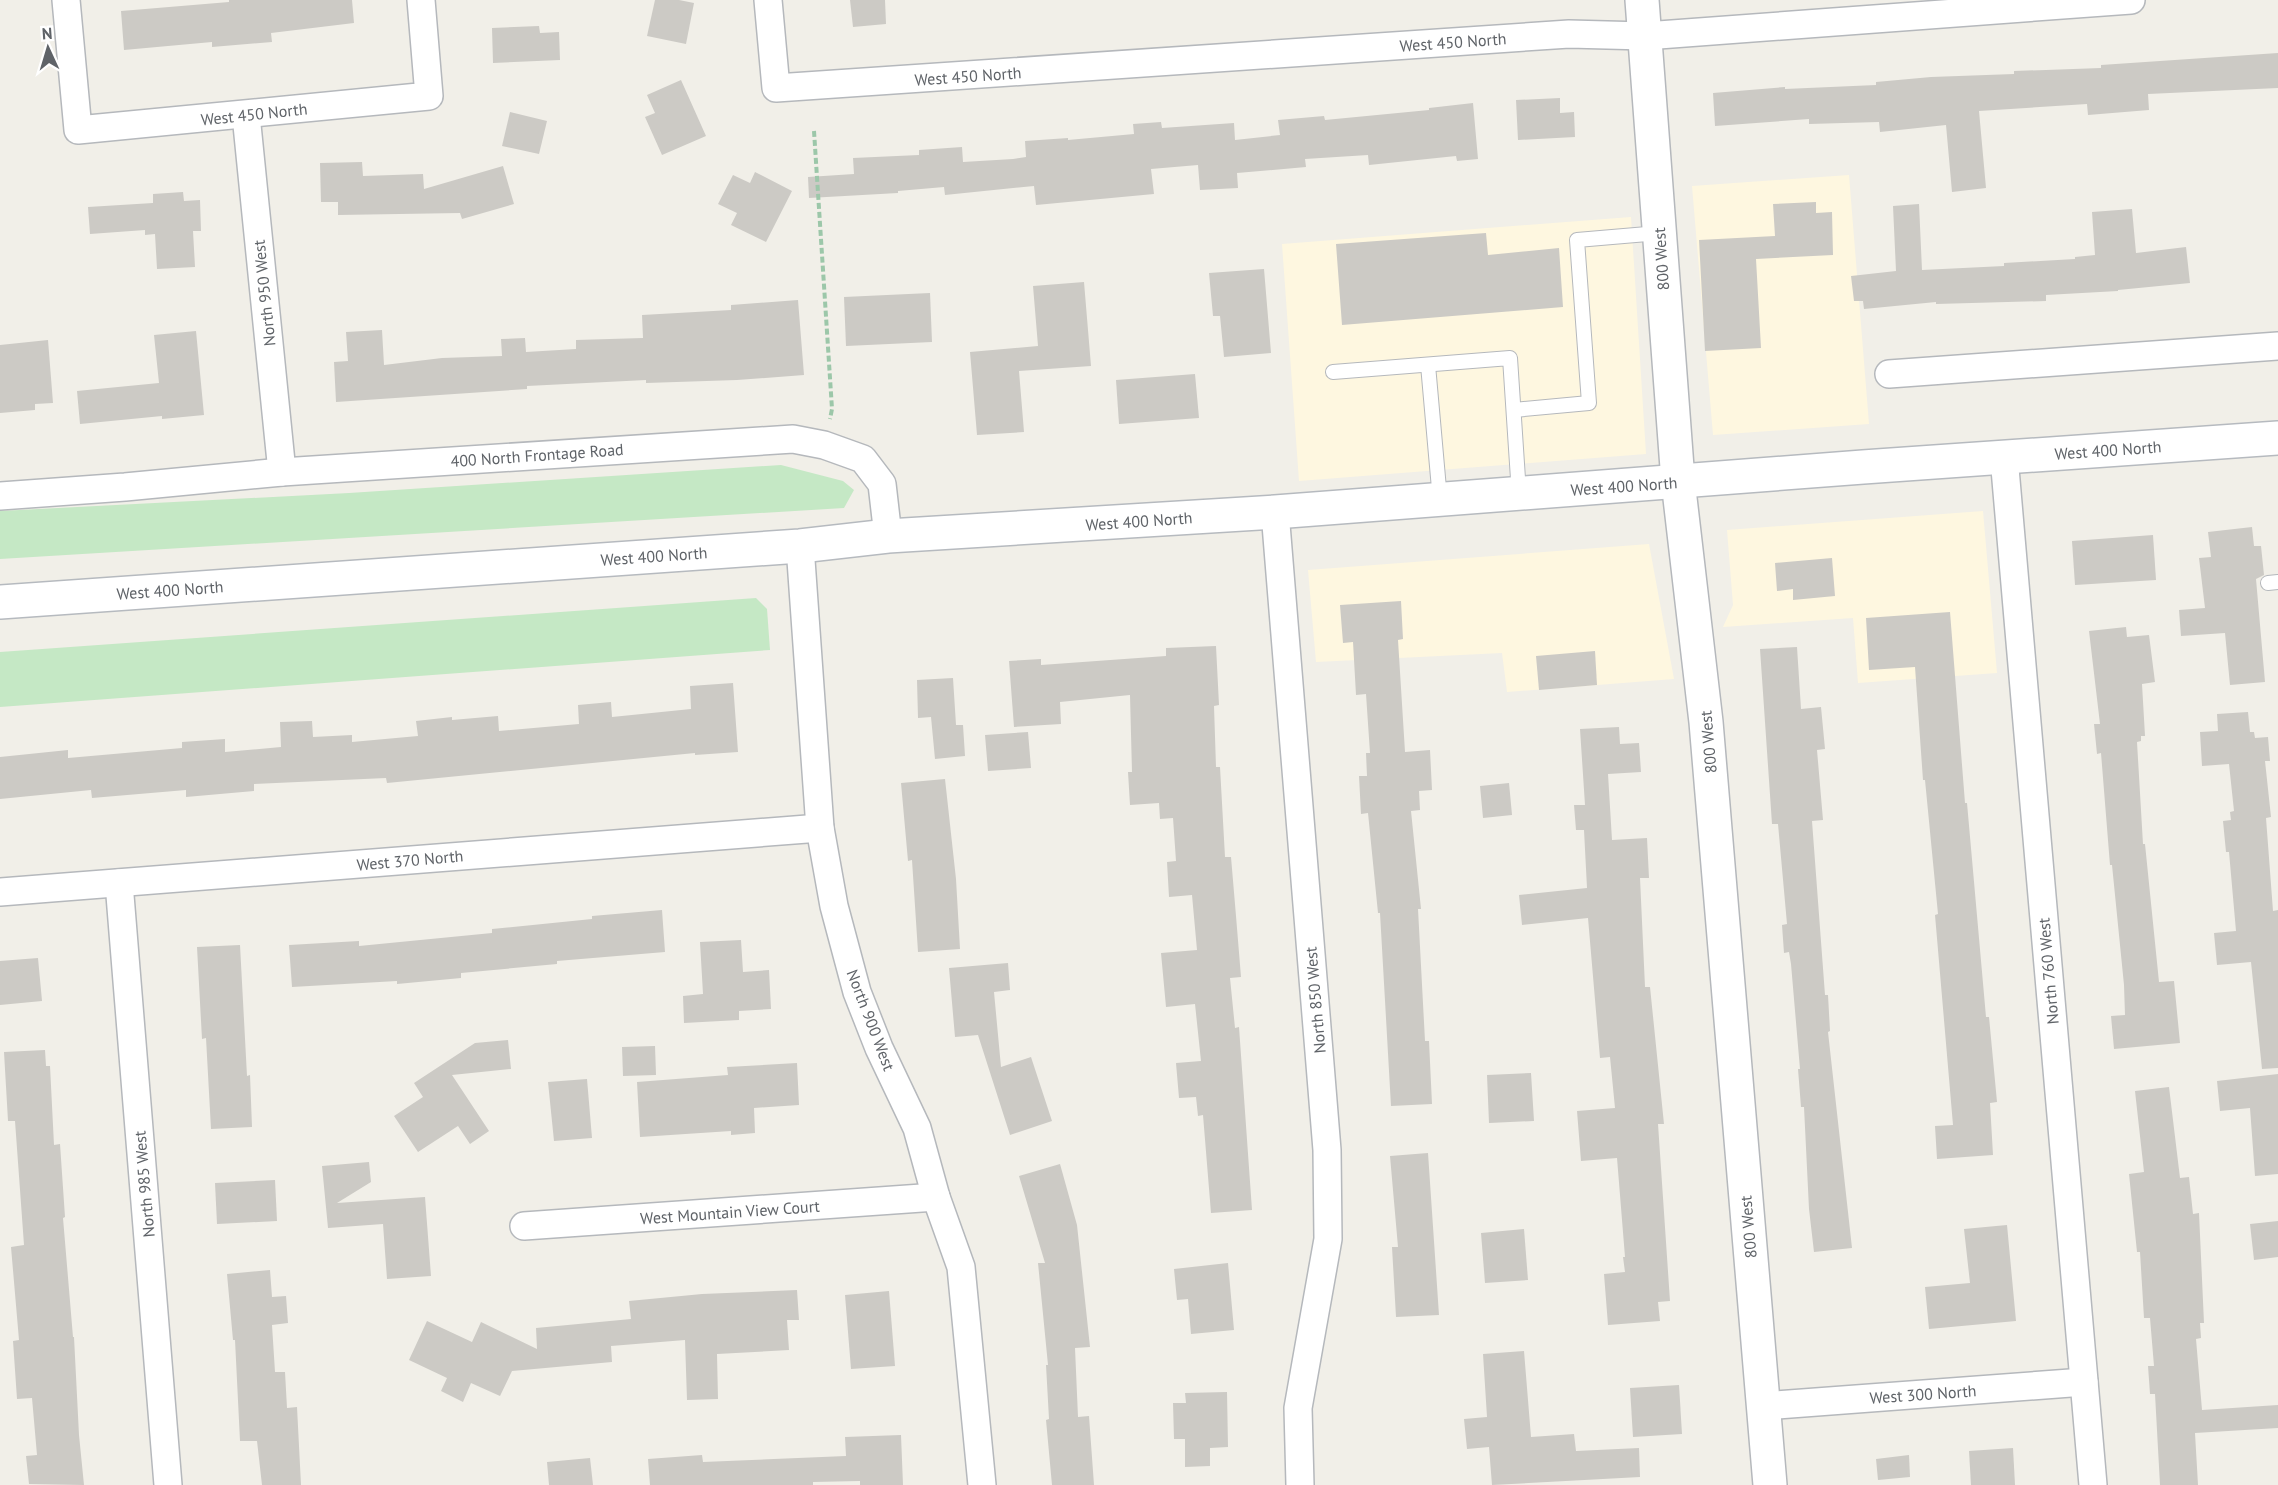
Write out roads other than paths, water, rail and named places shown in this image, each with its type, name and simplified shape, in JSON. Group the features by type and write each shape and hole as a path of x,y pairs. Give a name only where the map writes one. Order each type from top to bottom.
{"main road":[{"name":"800 West","path":"1642,0 1678,482 1706,722 1770,1485"},
{"name":"West 400 North","path":"0,602 800,546 888,536 1275,512 2278,438"}],"street":[{"name":"West 450 North","path":"66,0 78,130 429,96 421,0"},
{"name":"West 450 North","path":"768,0 776,88 1569,34 1645,36 2131,0"},
{"name":"North 950 West","path":"246,115 282,472"},
{"path":"1889,374 2278,346"},
{"name":"400 North Frontage Road","path":"0,496 282,472 794,439 824,445 863,459 882,484 888,536"},
{"name":"North 760 West","path":"2004,457 2093,1485"},
{"name":"North 850 West","path":"1275,512 1327,1150 1328,1239 1298,1408 1300,1485"},
{"name":"North 900 West","path":"800,546 820,828 834,906 857,992 879,1048 917,1128 936,1197 961,1267 982,1485"},
{"name":"West 370 North","path":"0,892 820,828"},
{"name":"North 985 West","path":"119,883 168,1485"},
{"name":"West Mountain View Court","path":"524,1226 936,1197"},
{"name":"West 300 North","path":"1763,1406 2084,1382"}],"lane":[{"path":"1514,410 1588,403 1577,240 1659,233"},
{"path":"1333,372 1510,358 1519,494"},
{"path":"1428,364 1440,500"}]}
